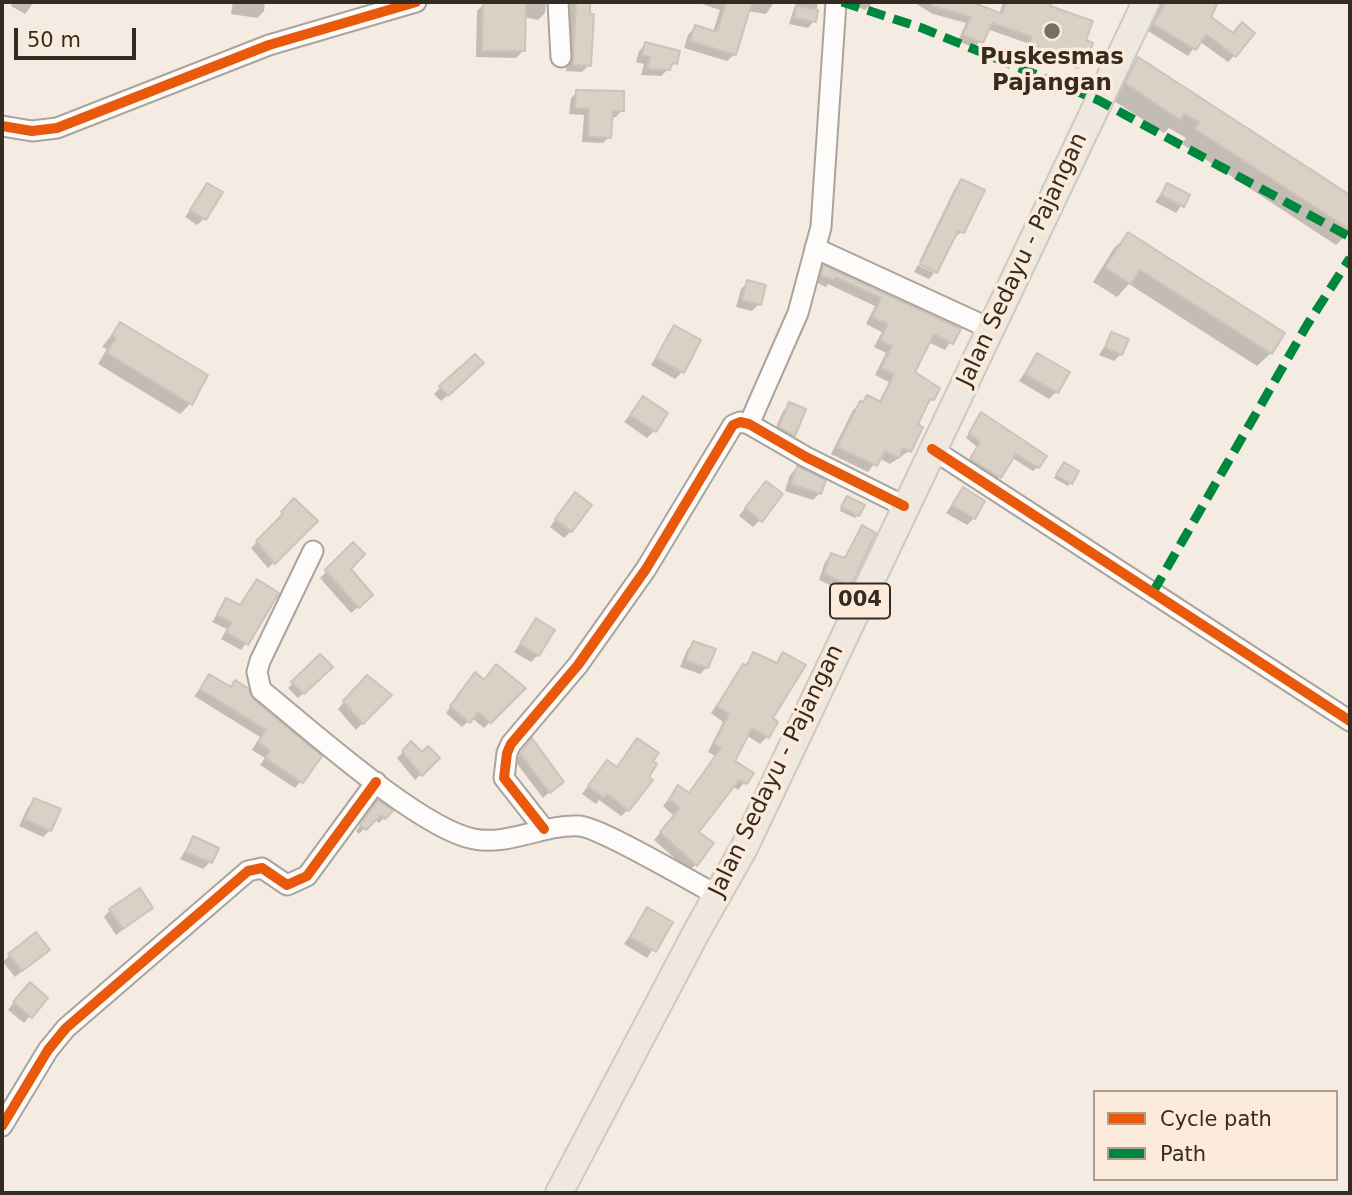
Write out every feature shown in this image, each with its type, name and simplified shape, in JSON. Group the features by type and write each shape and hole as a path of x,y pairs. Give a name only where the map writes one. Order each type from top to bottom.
{"main road":[{"name":"Jalan Sedayu - Pajangan","path":"559,1193 744,848 904,506 1146,2"}],"street":[{"path":"558,2 561,57"},
{"path":"749,424 797,313 815,248 823,206 836,2"},
{"path":"2,126 32,131 57,128 269,45 410,3"},
{"path":"815,248 990,329"},
{"path":"544,829 504,778 507,753 524,725 578,665 646,569 733,425 740,422 749,424 806,457 904,506"},
{"path":"932,449 1350,721"},
{"path":"313,551 260,660 258,682 261,690 376,782 450,831 474,839 494,840 544,829 579,826 592,829 717,895"},
{"path":"2,1126 48,1049 66,1028 248,871 262,868 287,885 307,876 376,782"}],"building":[{"path":"483,2 526,2 525,51 482,51"},
{"path":"576,2 590,2 590,14 594,14 591,66 573,65"},
{"path":"726,2 752,2 736,55 690,41 695,25 717,32"},
{"name":"Puskesmas Pajangan","path":"932,2 972,2 1002,14 1006,2 1052,2 1050,6 1093,21 1086,40 1093,43 1086,64 1029,44 1032,37 992,23 983,43 963,35 971,17 932,6"},
{"path":"1166,2 1218,2 1211,17 1233,33 1242,22 1255,33 1236,57 1206,34 1196,50 1153,24"},
{"path":"796,6 818,10 816,22 794,18"},
{"path":"645,42 680,51 677,64 672,63 670,70 647,69 650,57 642,55"},
{"path":"1138,57 1350,195 1350,230 1195,129 1199,122 1184,114 1180,120 1125,83"},
{"path":"576,90 624,91 624,111 613,111 611,138 588,136 589,109 575,108"},
{"path":"961,179 985,190 964,233 958,231 937,273 920,264"},
{"path":"207,183 223,192 206,220 190,210"},
{"path":"1167,183 1190,195 1184,207 1161,195"},
{"path":"1128,232 1285,333 1272,354 1140,270 1131,284 1105,268"},
{"path":"823,265 961,329 953,344 934,334 915,372 940,388 934,400 930,399 918,424 923,427 911,452 903,448 899,458 885,451 877,466 837,447 860,401 863,402 867,395 881,402 894,374 881,368 892,346 880,340 888,324 872,317 881,298 836,277 834,280 821,275"},
{"path":"747,280 766,285 761,305 742,300"},
{"path":"120,322 208,375 192,405 107,353 116,338 112,335"},
{"path":"674,325 701,340 684,373 656,358"},
{"path":"1111,332 1129,339 1122,355 1105,348"},
{"path":"1037,353 1070,372 1058,393 1025,374"},
{"path":"475,354 484,363 448,396 439,386"},
{"path":"643,396 668,413 656,432 630,415"},
{"path":"789,402 806,409 795,436 779,427"},
{"path":"981,412 1047,456 1039,468 1016,454 1001,478 970,459 980,442 969,433"},
{"path":"1064,462 1079,471 1072,484 1056,475"},
{"path":"797,466 826,480 821,494 791,484"},
{"path":"766,481 783,494 762,522 745,508"},
{"path":"963,487 985,501 975,519 952,505"},
{"path":"575,492 592,505 572,532 555,519"},
{"path":"847,496 865,505 859,516 841,507"},
{"path":"294,498 318,521 275,564 256,541 283,514 281,512"},
{"path":"862,525 876,533 851,586 824,574 831,553 845,558"},
{"path":"353,542 365,554 351,569 373,595 359,608 325,570"},
{"path":"257,579 279,593 248,645 226,632 232,622 217,615 226,598 240,605"},
{"path":"536,618 555,630 539,656 520,644"},
{"path":"693,641 716,649 708,668 686,660"},
{"path":"753,652 777,663 783,652 806,665 773,718 778,722 769,738 752,728 735,761 754,773 747,784 739,780 699,832 714,843 697,866 660,832 680,808 669,799 678,785 689,793 721,748 714,744 729,714 717,706 743,664 747,666"},
{"path":"320,654 333,667 304,694 291,682"},
{"path":"496,664 526,688 491,723 478,712 470,723 450,706 475,672 484,680"},
{"path":"209,674 231,687 235,680 248,688 253,699 322,756 303,783 265,758 270,751 258,742 266,730 200,689"},
{"path":"367,675 392,695 363,724 343,701"},
{"path":"532,738 564,782 550,793 520,754"},
{"path":"637,738 659,753 653,761 657,764 649,777 653,780 629,811 607,794 604,798 588,786 607,760 617,767"},
{"path":"411,741 422,752 428,746 440,758 422,776 402,751"},
{"path":"34,798 61,809 51,831 25,819"},
{"path":"378,800 393,811 385,819 381,815 366,830 360,825"},
{"path":"193,836 219,848 212,863 186,852"},
{"path":"140,888 153,908 123,929 109,909"},
{"path":"647,907 673,922 656,952 630,937"},
{"path":"36,932 50,950 22,971 8,954"},
{"path":"30,982 48,998 32,1018 13,1002"}],"marked path":[{"path":"842,2 922,28 1098,100 1350,237"},
{"path":"1153,592 1307,325 1350,258"}],"cycle path":[{"path":"2,126 32,131 57,128 269,45 416,2"},
{"path":"544,829 504,778 507,753 511,744 578,665 646,569 733,425 740,422 749,424 806,457 904,506"},
{"path":"932,449 1350,721"},
{"path":"2,1126 48,1050 66,1028 248,871 262,868 287,885 307,876 376,782"}],"place":[{"name":"Puskesmas Pajangan","path":"1052,31"}]}
